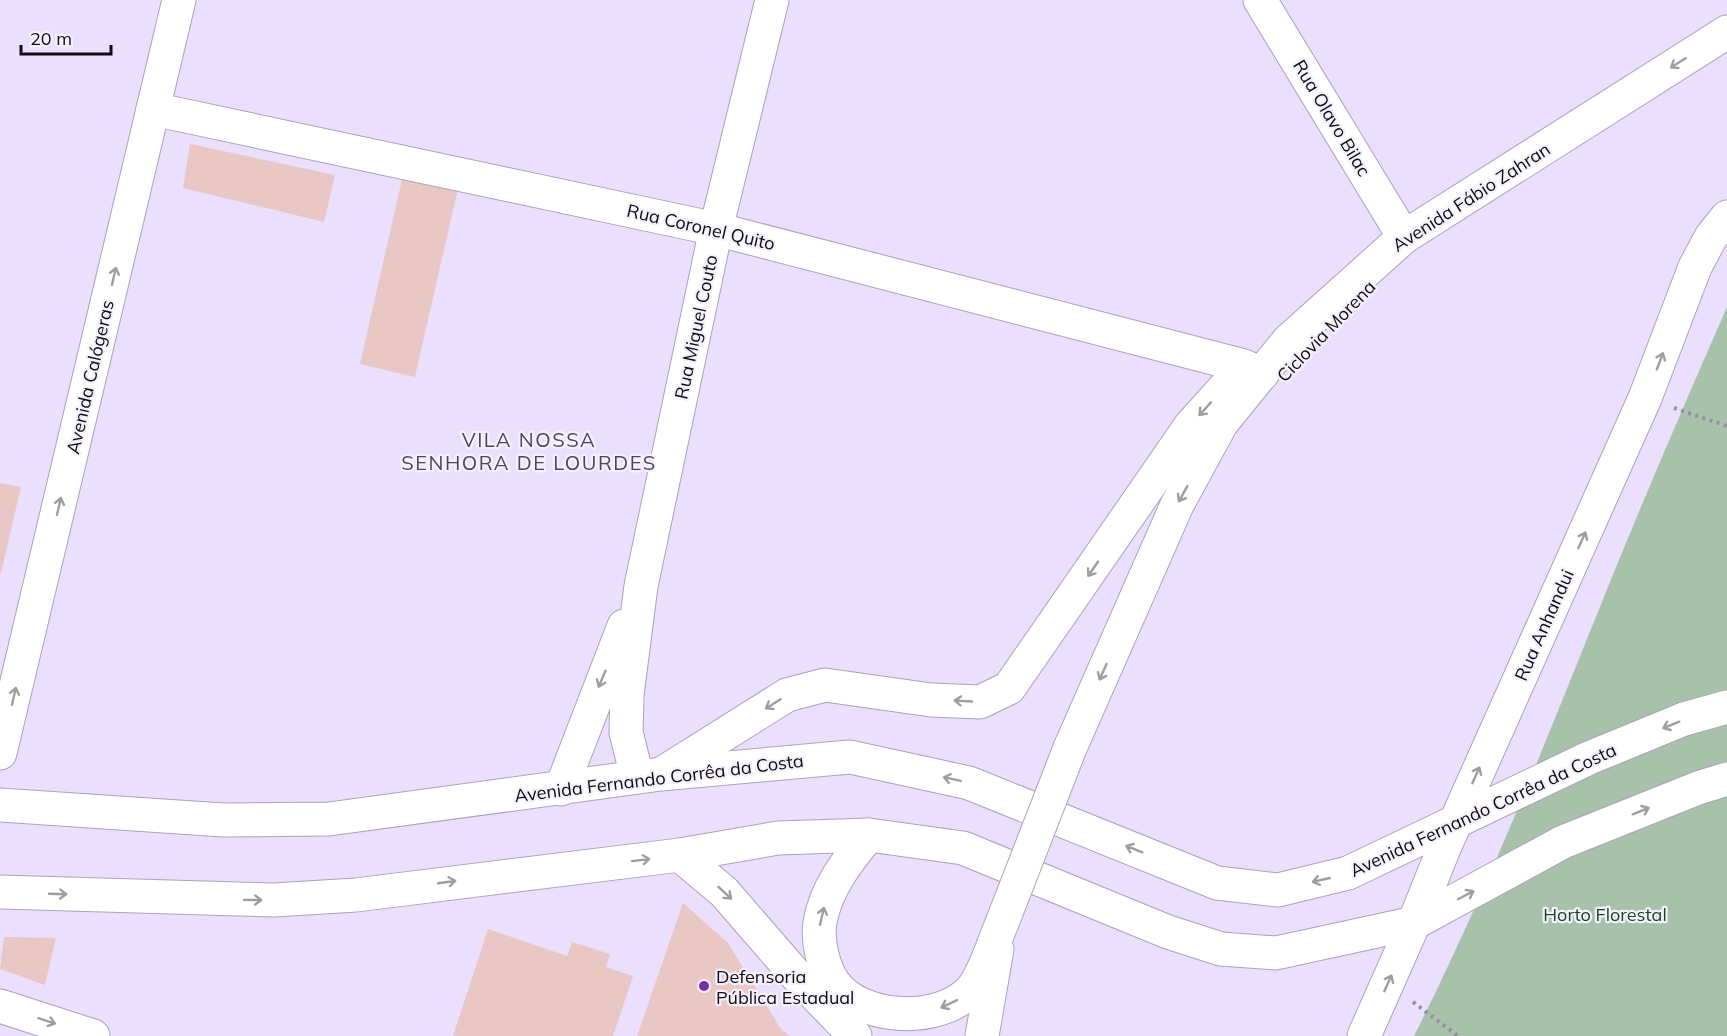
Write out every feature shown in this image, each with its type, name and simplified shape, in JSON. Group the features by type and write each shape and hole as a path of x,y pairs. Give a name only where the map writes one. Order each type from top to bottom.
{"main road":[{"name":"Avenida Calógeras","path":"0,753 179,0"},
{"name":"Rua Miguel Couto","path":"649,776 626,732 627,695 641,586 716,229 772,0"},
{"name":"Rua Olavo Bilac","path":"1260,0 1404,237"},
{"name":"Avenida Fábio Zahran","path":"1253,370 1404,237 1727,32"},
{"name":"Rua Coronel Quito","path":"153,109 716,229 1253,370"},
{"name":"Rua Anhandui","path":"1364,1036 1456,821 1646,398 1695,267 1711,237 1727,217"},
{"path":"869,835 837,878 820,923 821,954 834,984 857,1002 888,1011 916,1015 946,1006 973,988 1002,923 1070,748 1177,505 1253,370"},
{"path":"649,776 787,695 825,685 931,700 980,702 1009,688 1191,425 1253,370"},
{"name":"Rua Miguel Couto","path":"561,789 598,689 641,586"},
{"name":"Avenida Fernando Corrêa da Costa","path":"0,804 223,820 328,819 649,776 850,758 969,783 1217,883 1278,890 1348,873 1589,758 1684,719 1727,706"},
{"path":"0,892 274,900 356,895 680,855 778,838 869,835 963,848 1168,932 1221,949 1276,953 1414,923 1563,842 1698,788 1727,779"},
{"path":"680,855 724,892 796,975 855,1036"},
{"path":"982,1036 1002,923"},
{"path":"0,1006 93,1036"}],"path":[{"path":"1646,398 1727,426"},
{"path":"1388,982 1458,1036"}],"green space":[{"name":"Horto Florestal","path":"1727,307 1727,1036 1414,1036 1507,834 1641,508"}],"building":[{"path":"190,144 335,175 324,222 183,188"},
{"path":"404,171 459,184 415,377 360,364"},
{"path":"0,483 21,487 1,573 0,573"},
{"name":"Defensoria Pública Estadual","path":"683,903 728,943 781,1029 790,1036 637,1036"},
{"path":"488,929 567,956 572,942 610,954 606,967 633,976 613,1036 453,1036"},
{"path":"4,937 56,938 45,985 0,969"}],"place":[{"name":"Defensoria Pública Estadual","path":"704,986"}],"district":[{"name":"VILA NOSSA SENHORA DE LOURDES","path":"529,450"}]}
